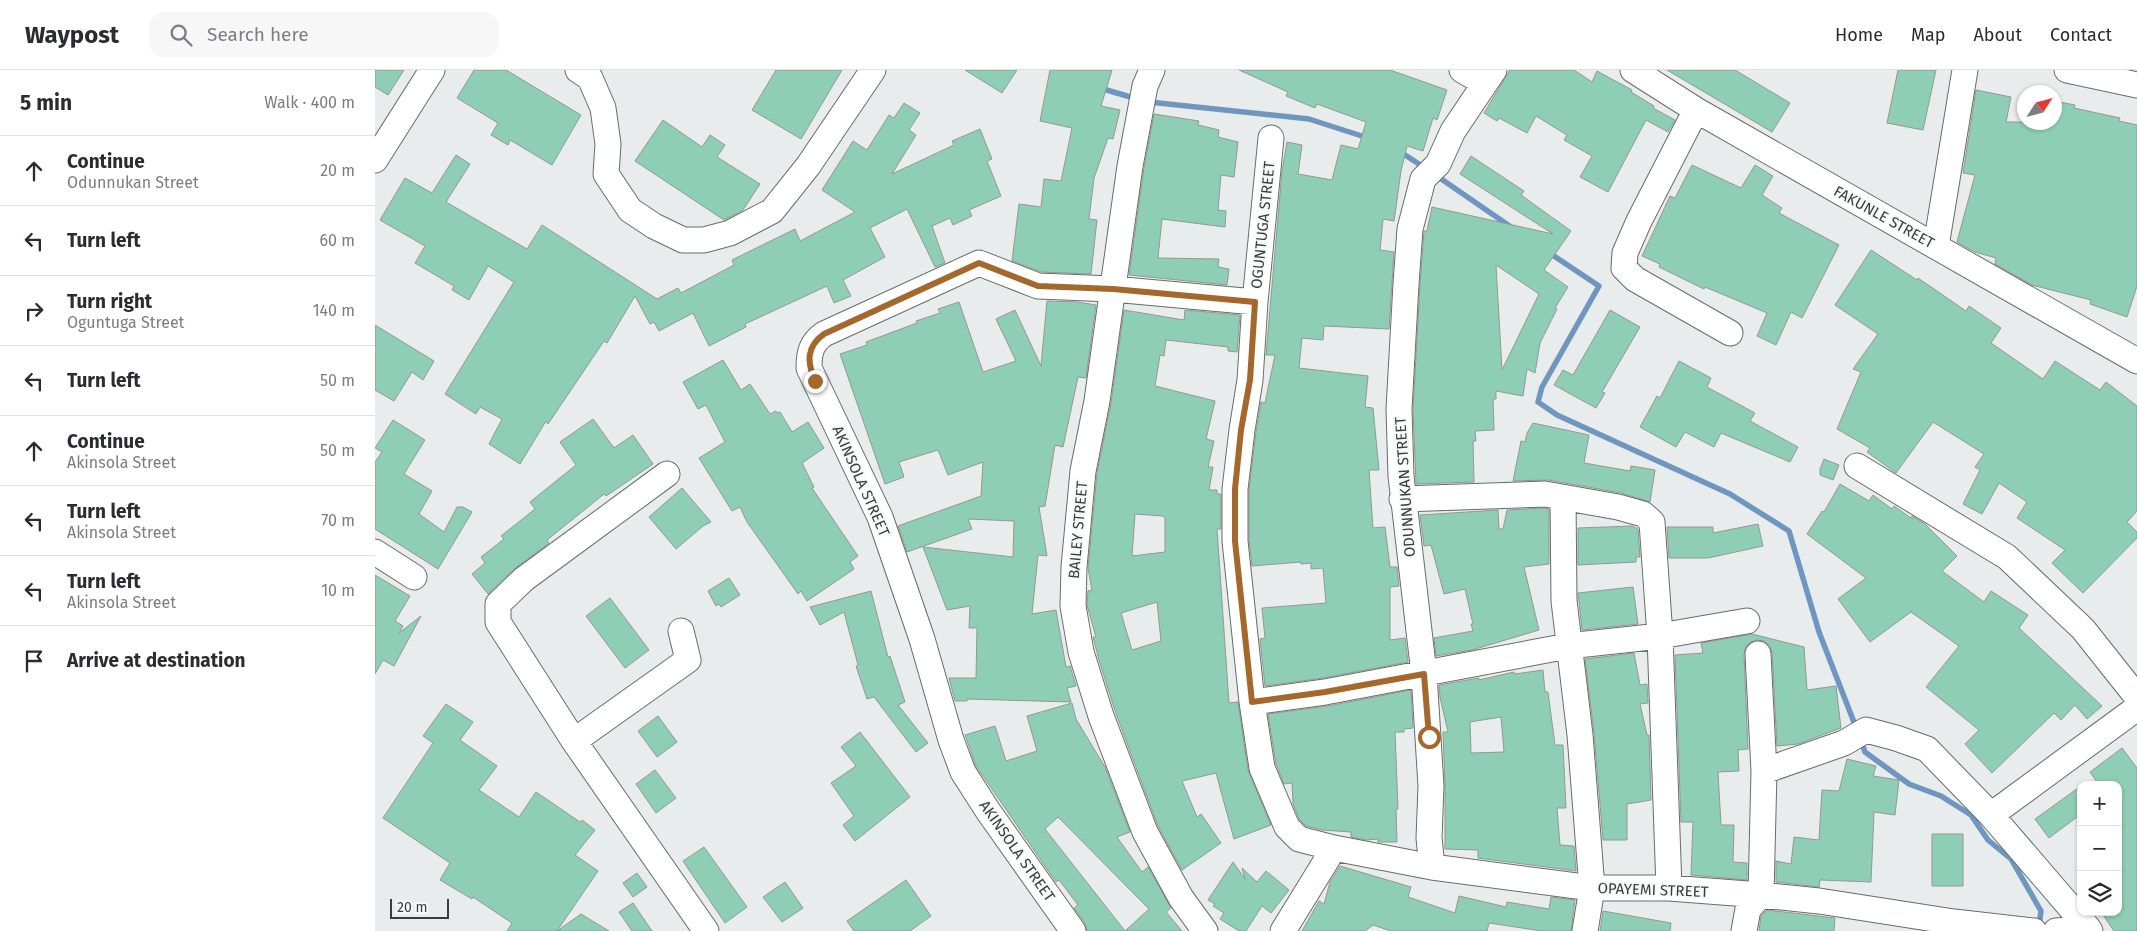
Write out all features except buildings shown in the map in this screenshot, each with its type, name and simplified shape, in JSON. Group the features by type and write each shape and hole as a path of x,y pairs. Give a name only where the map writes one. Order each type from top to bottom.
{"street":[{"path":"375,160 432,70"},
{"path":"578,70 590,78 603,108 607,144 606,174 629,210 654,226 683,240 704,240 730,234 772,211 808,166 873,70"},
{"path":"1462,70 1489,76"},
{"name":"FAKUNLE STREET","path":"1633,70 1696,110 2137,361"},
{"path":"1936,246 1965,70"},
{"path":"2067,70 2137,86"},
{"name":"ODUNNUKAN STREET","path":"1432,867 1429,838 1431,786 1424,674 1402,499 1399,409 1406,284 1411,228 1430,172 1453,131 1489,76"},
{"name":"BAILEY STREET","path":"1146,87 1130,166 1097,401 1083,471 1074,567 1073,606 1081,652 1101,716 1145,832 1181,898 1205,931"},
{"path":"1696,110 1639,221 1625,253 1624,268 1635,279 1730,333"},
{"name":"OGUNTUGA STREET","path":"1271,138 1255,302 1250,380 1241,430 1235,489 1235,541 1252,702 1262,768 1287,827 1299,839"},
{"name":"AKINSOLA STREET","path":"1073,931 987,811 963,772 951,740 922,639 880,516 809,368 809,353 816,340 824,334 979,263 1038,286 1113,289 1255,302"},
{"path":"1857,466 2007,556 2083,629 2137,697"},
{"path":"667,474 524,579 498,604 498,622 574,741 706,931"},
{"path":"1402,499 1545,494 1618,507 1643,514 1652,522 1660,636 1669,888"},
{"path":"1563,498 1564,601 1580,735 1592,888 1585,931"},
{"path":"375,552 414,577"},
{"path":"1252,702 1325,692 1568,646 1660,636 1747,622"},
{"path":"574,741 688,660 681,631"},
{"path":"1744,931 1748,909 1761,895 1764,770 1759,654"},
{"path":"1991,814 2137,708"},
{"path":"1764,770 1844,743 1866,730 1927,749 1991,814 2089,930"},
{"name":"OPAYEMI STREET","path":"1299,839 1334,848 1432,867 1592,888 1669,888 1761,895 1819,901 2034,931"},
{"path":"1283,931 1334,848"},
{"path":"2056,931 2089,930"}],"waterway":[{"path":"1100,88 1137,99"},
{"path":"1149,102 1309,119 1368,138"},
{"path":"1399,151 1425,168"},
{"path":"1434,174 1511,227"},
{"path":"1548,252 1599,286 1542,387 1538,402 1557,415 1730,494 1789,531 1819,632 1857,730"},
{"path":"1861,741 1865,752 1909,784 1941,796 1971,815 1988,840 2011,859 2041,911 2039,926"}],"route":[{"path":"815,381 809,368 809,353 816,340 824,334 979,263 1038,286 1113,289 1255,302 1250,380 1241,430 1235,489 1235,541 1252,702 1325,692 1424,674 1429,737"}]}
